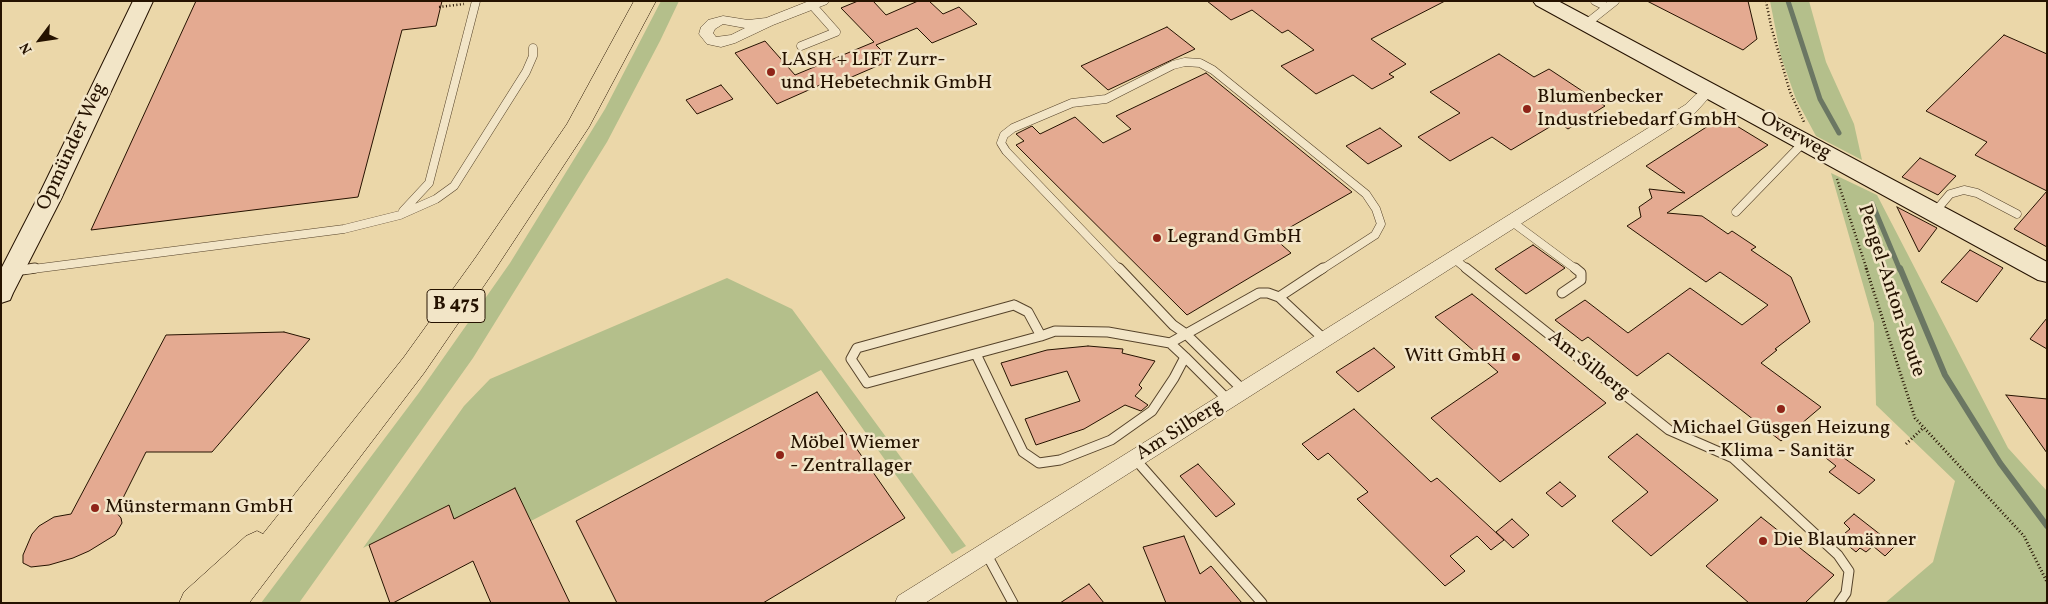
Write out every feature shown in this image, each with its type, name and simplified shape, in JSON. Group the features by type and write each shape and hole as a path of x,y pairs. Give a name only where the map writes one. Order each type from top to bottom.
{"highway":[{"name":"B 475","path":"229,603 327,480 414,365 485,264 572,134 645,1"},
{"path":"196,603 327,480"}],"street":[{"name":"Opmünder Weg","path":"1,293 7,272 49,199 143,1"},
{"name":"Overweg","path":"1543,1 1708,90 1806,135 1844,164 2047,273"},
{"path":"768,22 817,3"},
{"name":"Am Silberg","path":"906,603 1690,109 1708,90"}],"lane":[{"path":"400,215 429,183 476,1"},
{"path":"1595,1 1607,8"},
{"path":"1586,24 1615,1"},
{"path":"801,46 836,32 817,3"},
{"path":"7,272 344,229 400,215 436,198 454,186 526,72 533,56 533,48"},
{"path":"1236,396 1186,334 1173,325 1006,150 1001,143 1004,135 1013,128 1072,103 1106,100 1173,65 1186,62 1200,63 1213,70 1366,194 1376,209 1381,224 1375,235 1279,297"},
{"path":"1736,212 1806,135"},
{"path":"1934,213 1950,194 1964,190 1977,193 2017,214"},
{"path":"1511,221 1581,273 1581,280 1562,293"},
{"name":"Am Silberg","path":"1452,258 1669,430 1733,458 1838,555 1849,571 1846,593 1839,603"},
{"path":"1170,343 1259,293 1268,292 1279,297 1325,340"},
{"path":"1041,336 1028,312 1014,305 857,348 851,359 867,383 976,354 1041,336 1055,331 1108,332 1170,343 1185,357 1236,396"},
{"path":"976,354 1023,452 1039,462 1060,460 1118,436 1152,411 1174,378 1185,357"},
{"path":"1135,459 1262,603"},
{"path":"986,553 1013,603"}],"path":[{"path":"1766,1 1771,26 1790,92 1806,135"},
{"name":"Pengel-Anton-Route","path":"1844,164 1833,170 1916,418 2024,536 2047,582"},
{"path":"1906,444 1924,428"}],"green space":[{"path":"661,1 679,1 607,142 473,358 299,603 261,603 418,394 510,263 605,109"},
{"path":"1770,1 1809,1 1826,62 1854,124 1862,160 1816,136 1796,99 1781,57"},
{"path":"1831,173 1877,195 2008,448 2047,491 2047,603 1885,603 1933,562 1955,481 1876,405 1874,323"},
{"path":"727,278 792,309 966,546 952,554 821,370 531,521 515,488 454,519 448,505 363,548 464,406 490,379"}],"building":[{"path":"196,1 442,1 436,26 402,30 358,197 91,230"},
{"path":"858,1 873,1 886,15 918,1 929,1 943,14 959,7 977,24 932,43 917,28 876,45 891,60 824,89 820,85 777,104 735,53 765,41 795,75 874,42 841,8"},
{"path":"1207,1 1445,1 1371,39 1406,64 1389,74 1394,77 1372,89 1353,75 1316,94 1281,66 1314,50 1288,30 1282,33 1252,10 1231,20"},
{"path":"1647,1 1748,1 1757,39 1743,50"},
{"path":"1167,27 1195,49 1108,90 1081,66"},
{"path":"2004,35 2047,54 2047,191 1975,155 1987,142 1926,111"},
{"name":"Blumenbecker Industriebedarf GmbH","path":"1499,54 1534,77 1549,69 1605,106 1568,129 1558,122 1511,150 1492,137 1450,161 1418,137 1460,113 1430,92"},
{"path":"1206,73 1352,192 1273,237 1291,253 1187,315 1016,145 1024,141 1016,134 1032,126 1040,134 1075,117 1103,143 1131,129 1116,116"},
{"path":"721,85 733,99 697,114 686,100"},
{"path":"1722,117 1768,145 1667,213 1702,216 1728,234 1732,231 1756,247 1751,250 1791,277 1810,322 1775,349 1777,350 1761,363 1821,407 1781,441 1668,353 1637,376 1588,337 1582,341 1555,320 1585,300 1628,333 1690,288 1742,325 1768,305 1720,272 1706,282 1627,226 1641,217 1639,207 1652,198 1649,189 1685,193 1646,166"},
{"path":"1380,128 1402,146 1368,164 1346,146"},
{"path":"1920,158 1956,176 1938,195 1902,177"},
{"path":"2047,191 2047,247 2014,229"},
{"path":"1897,207 1937,228 1919,252"},
{"path":"1533,245 1565,268 1526,294 1495,269"},
{"path":"1970,250 2003,268 1977,302 1941,282"},
{"path":"1472,294 1606,403 1500,482 1431,418 1498,372 1435,317"},
{"path":"2047,318 2047,349 2030,339"},
{"path":"284,332 310,339 212,452 146,452 116,512 121,518 122,523 115,535 89,551 73,558 49,565 31,567 23,563 23,555 32,534 39,526 54,517 71,514 166,335"},
{"path":"1088,346 1123,349 1122,353 1155,361 1139,385 1142,388 1135,396 1148,405 1141,411 1125,405 1084,429 1036,445 1025,419 1080,401 1067,371 1011,386 1001,363 1047,350"},
{"path":"1374,348 1395,367 1358,392 1336,372"},
{"name":"Möbel Wiemer - Zentrallager","path":"817,392 905,518 763,603 617,603 576,521"},
{"path":"2006,395 2047,399 2047,453"},
{"path":"1354,409 1431,482 1437,478 1504,540 1491,550 1477,536 1450,556 1465,571 1445,586 1357,499 1368,492 1328,453 1318,460 1302,444"},
{"path":"1637,434 1718,500 1651,556 1612,521 1648,492 1608,457"},
{"path":"1845,448 1844,458 1875,480 1859,494 1829,472 1836,466 1826,458 1834,451"},
{"path":"1198,464 1235,504 1216,517 1180,476"},
{"path":"1560,482 1576,496 1562,507 1546,493"},
{"path":"515,488 570,603 491,603 473,561 390,603 369,545 449,505 454,519"},
{"path":"1854,514 1895,546 1885,556 1873,546 1866,552 1860,548 1856,552 1839,538 1850,529 1844,523"},
{"name":"Die Blaumänner","path":"1761,517 1834,575 1805,603 1749,603 1706,566"},
{"path":"1512,519 1529,535 1513,548 1496,532"},
{"path":"1184,536 1200,574 1211,566 1242,603 1166,603 1143,547"},
{"path":"1089,584 1104,603 1060,603"}],"waterway":[{"path":"1788,1 1820,99 1839,133"},
{"path":"1872,203 1900,270"},
{"path":"1900,268 1945,375 2000,463 2047,526"}],"place":[{"name":"LASH + LIFT Zurr- und Hebetechnik GmbH","path":"771,72"},
{"name":"Blumenbecker Industriebedarf GmbH","path":"1527,109"},
{"name":"Legrand GmbH","path":"1157,238"},
{"name":"Witt GmbH","path":"1516,357"},
{"name":"Michael Güsgen Heizung - Klima - Sanitär","path":"1781,409"},
{"name":"Möbel Wiemer - Zentrallager","path":"780,455"},
{"name":"Münstermann GmbH","path":"95,508"},
{"name":"Die Blaumänner","path":"1763,541"}]}
